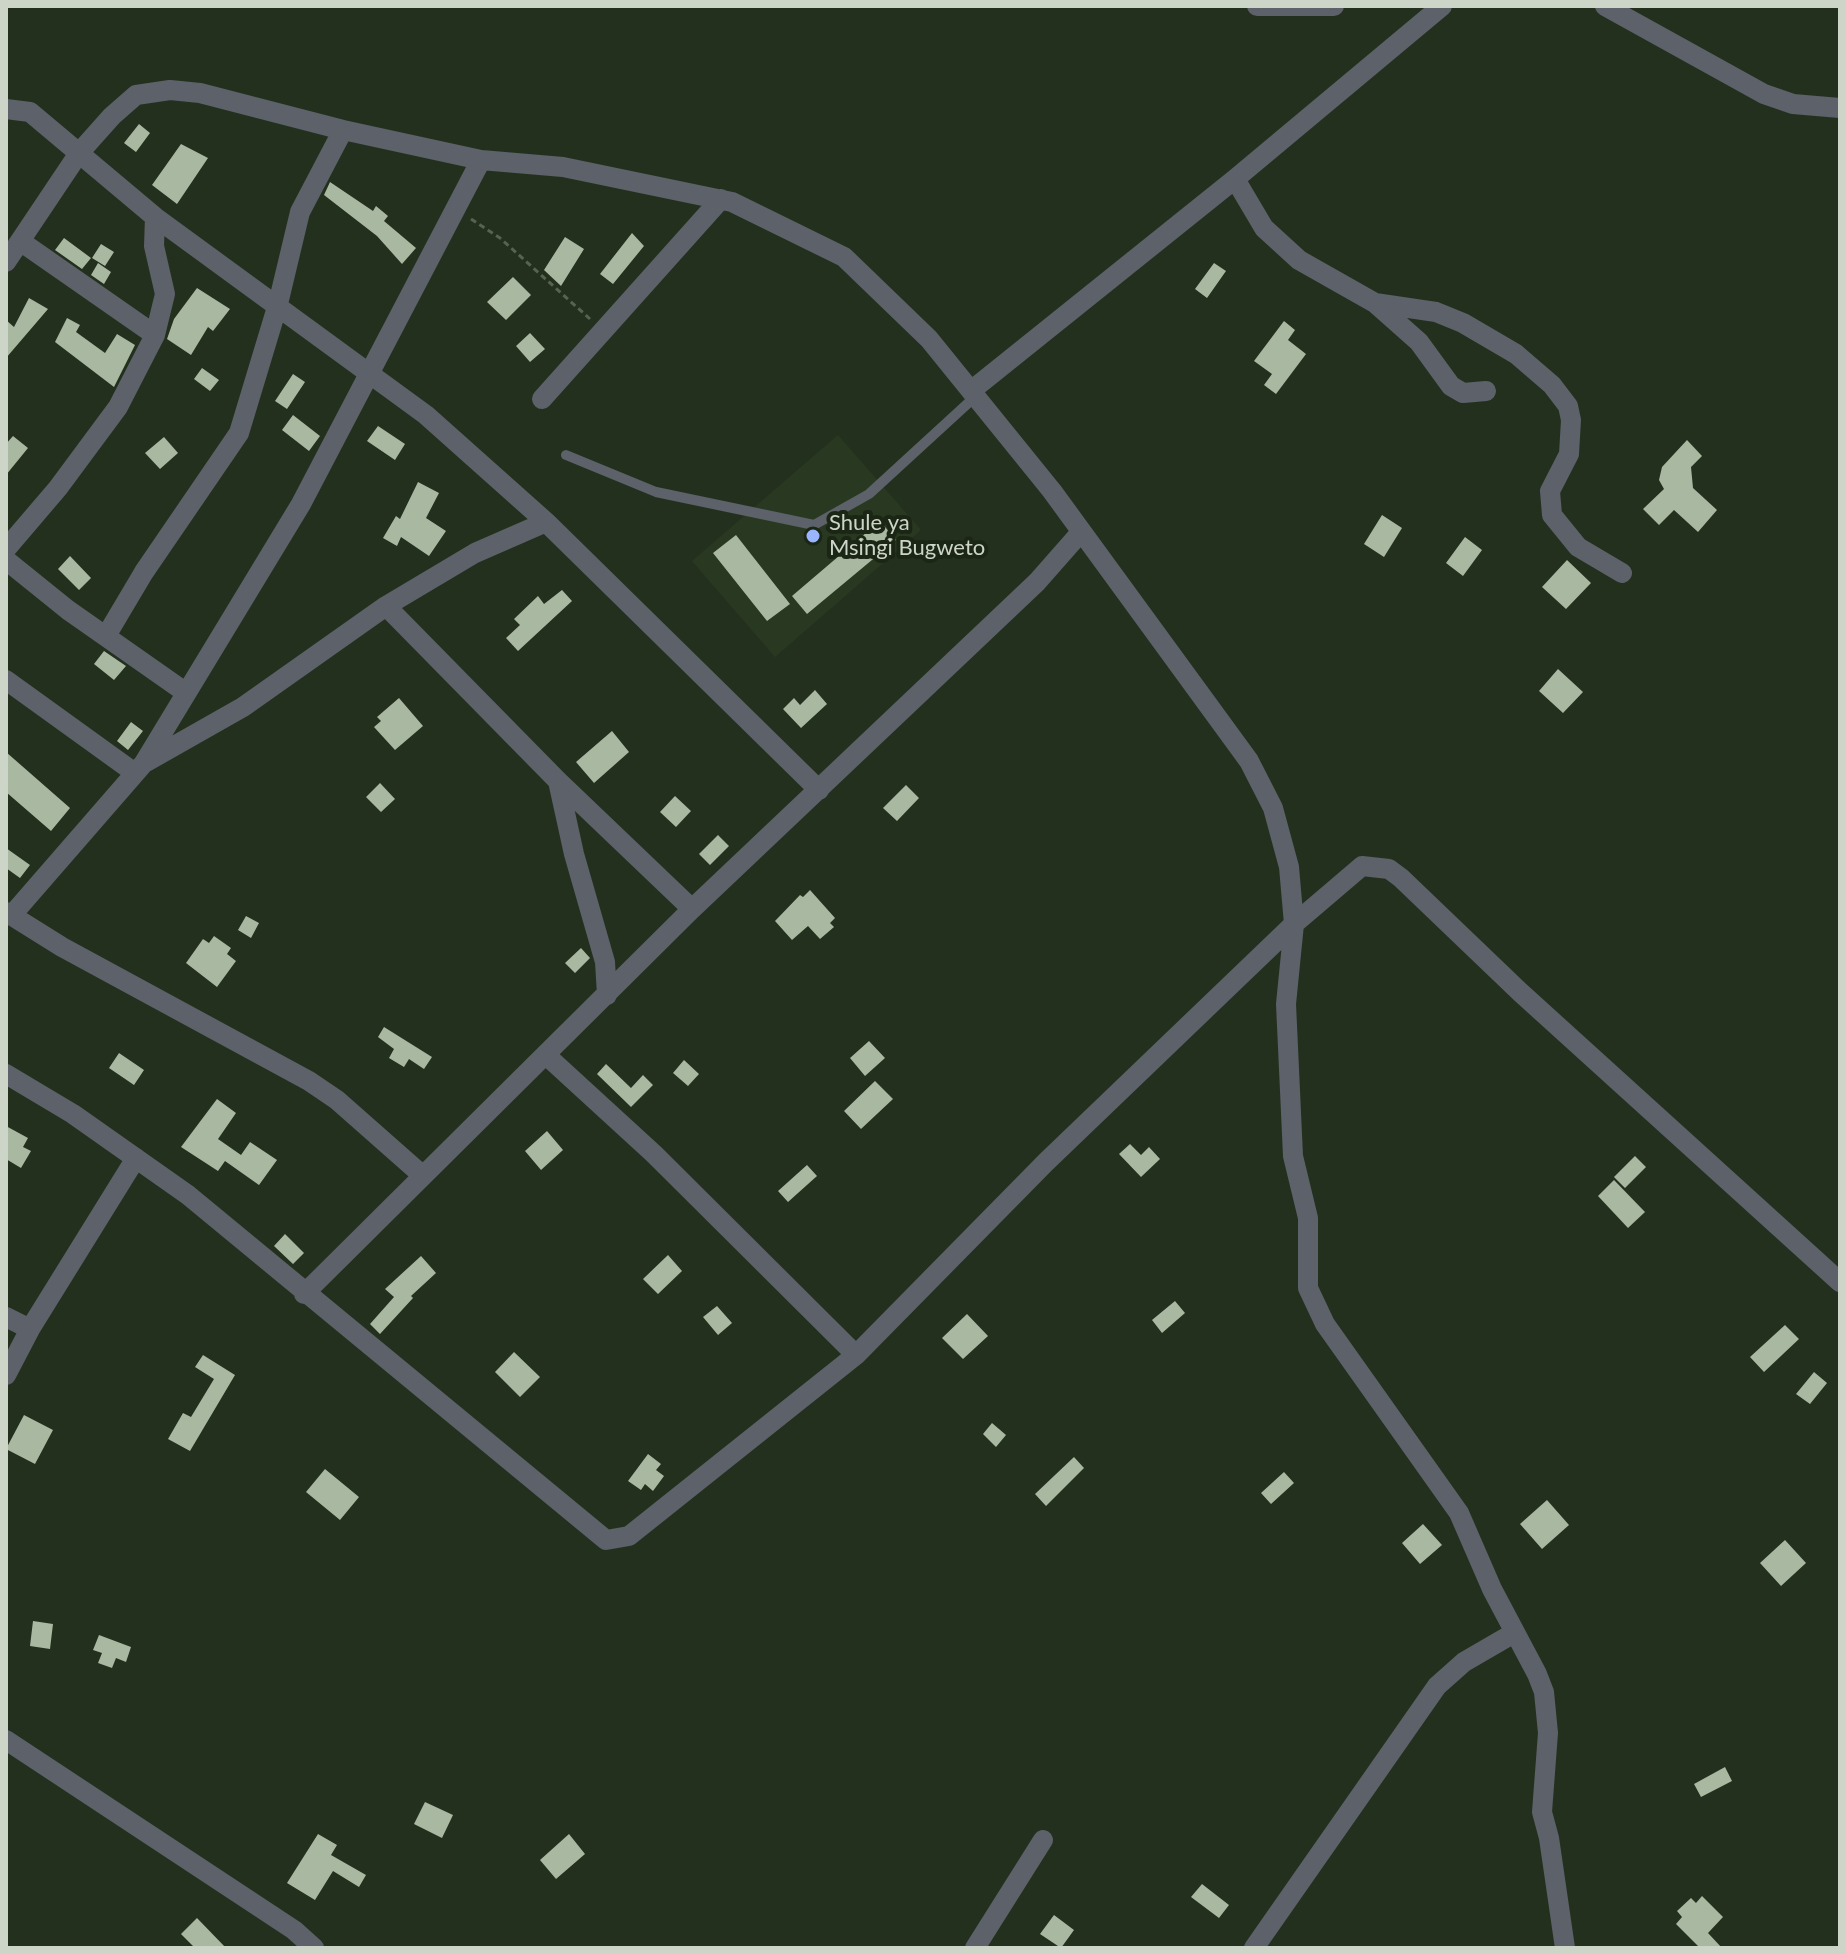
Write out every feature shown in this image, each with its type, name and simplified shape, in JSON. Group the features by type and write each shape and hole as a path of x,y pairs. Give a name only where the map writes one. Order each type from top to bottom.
{"street":[{"path":"1257,6 1334,6"},
{"path":"974,393 1442,6"},
{"path":"1605,6 1764,94 1793,104 1840,108"},
{"path":"6,262 79,153 112,116 146,91 200,93 343,130 481,160 563,167 721,199 856,266 929,339 1081,532 1261,781 1286,856 1294,924 1286,1004 1293,1156 1308,1218 1308,1288 1325,1324 1459,1513 1544,1692 1548,1733 1541,1803 1565,1948"},
{"path":"6,109 30,112 155,217 426,415 546,522 819,790"},
{"path":"106,636 144,572 239,433 278,304 300,212 343,130"},
{"path":"422,1175 337,1100 309,1081 9,914 140,768 301,504 481,160"},
{"path":"1235,179 1252,212 1285,250 1375,303 1419,342 1451,386 1463,393 1486,391"},
{"path":"542,399 601,329 721,199"},
{"path":"6,549 58,488 118,407 155,335 165,294 154,246 155,217"},
{"path":"20,241 155,335"},
{"path":"1375,303 1436,312 1463,323 1516,354 1552,385 1568,406 1571,431 1569,454 1550,491 1552,515 1578,547 1622,573"},
{"path":"140,768 243,707 386,606 475,553 546,522"},
{"path":"304,1294 692,909 1037,582 1081,532"},
{"path":"6,560 185,692"},
{"path":"386,606 558,781 692,909"},
{"path":"6,680 140,768"},
{"path":"558,781 574,854 605,962 607,995"},
{"path":"6,1074 73,1114 219,1220 304,1294 606,1540 629,1536 856,1355 1046,1162 1294,924 1362,866 1389,869 1840,1282"},
{"path":"547,1056 654,1154 856,1355"},
{"path":"6,1375 30,1329 136,1158"},
{"path":"6,1317 30,1329"},
{"path":"1254,1948 1437,1686 1464,1662 1514,1633"},
{"path":"6,1740 294,1930 314,1948"},
{"path":"975,1948 1043,1840"}],"lane":[{"path":"566,455 656,492 814,525 849,509 869,494 974,393"}],"path":[{"path":"457,211 500,238 601,329"}],"shaded area":[{"path":"838,435 921,530 775,657 692,561"}],"building":[{"path":"139,124 150,133 136,152 124,143"},
{"path":"181,144 208,158 177,204 152,185"},
{"path":"330,182 373,211 376,206 388,216 384,221 416,248 402,264 377,236 324,195"},
{"path":"632,233 644,246 613,284 600,274"},
{"path":"565,237 584,249 561,286 544,270"},
{"path":"64,238 91,258 82,269 55,250"},
{"path":"101,244 114,252 105,266 92,258"},
{"path":"98,263 111,272 104,284 91,275"},
{"path":"1214,263 1226,271 1207,298 1195,289"},
{"path":"513,277 531,295 506,320 487,302"},
{"path":"197,288 230,309 213,331 208,327 191,355 167,339 174,319"},
{"path":"29,298 48,309 6,358 6,320 14,327"},
{"path":"67,318 80,325 76,332 105,353 117,334 135,345 114,387 55,342"},
{"path":"1284,321 1295,330 1288,340 1306,354 1276,394 1264,385 1272,374 1254,361"},
{"path":"530,333 545,349 530,362 516,346"},
{"path":"202,368 219,380 210,391 194,379"},
{"path":"293,374 305,382 287,409 275,401"},
{"path":"293,415 320,436 309,451 282,430"},
{"path":"378,426 405,444 395,460 367,441"},
{"path":"13,436 28,448 6,475 6,444"},
{"path":"164,437 178,453 160,469 145,453"},
{"path":"1687,440 1702,456 1691,467 1693,488 1717,510 1698,532 1674,510 1659,525 1643,509 1664,489 1659,480 1662,467"},
{"path":"418,482 439,493 426,518 446,531 429,556 401,537 397,546 383,538 396,516 400,519"},
{"path":"1382,515 1402,528 1384,557 1364,544"},
{"path":"880,521 896,540 807,614 792,596"},
{"path":"736,535 790,604 767,621 713,553"},
{"path":"1465,537 1482,550 1463,576 1446,563"},
{"path":"70,556 91,578 79,590 58,569"},
{"path":"1567,560 1591,583 1566,609 1542,587"},
{"path":"562,590 572,601 518,651 506,638 520,625 514,619 538,596 544,604"},
{"path":"104,651 126,666 114,680 94,664"},
{"path":"1558,669 1583,692 1563,713 1539,691"},
{"path":"815,690 827,704 801,728 783,709 794,698 800,705"},
{"path":"399,698 423,726 395,750 374,727 381,721 377,717"},
{"path":"131,722 143,731 128,750 117,741"},
{"path":"612,731 629,752 594,783 576,762"},
{"path":"6,752 70,808 51,831 6,792"},
{"path":"380,783 395,799 381,812 366,797"},
{"path":"906,785 919,798 897,821 883,808"},
{"path":"675,796 691,811 676,827 660,812"},
{"path":"718,835 729,846 710,865 699,854"},
{"path":"6,848 30,865 20,878 6,868"},
{"path":"810,890 835,918 830,923 834,927 820,939 808,926 792,940 775,921 800,895 803,897"},
{"path":"246,916 259,923 251,938 238,930"},
{"path":"214,936 231,948 227,954 236,961 217,987 186,963 203,939 209,943"},
{"path":"581,948 590,958 575,973 565,963"},
{"path":"384,1027 432,1057 424,1069 409,1059 404,1067 389,1058 394,1049 378,1037"},
{"path":"869,1041 885,1058 865,1076 850,1058"},
{"path":"119,1053 144,1070 134,1085 109,1068"},
{"path":"684,1060 699,1074 688,1086 673,1073"},
{"path":"606,1064 631,1088 643,1075 653,1085 631,1107 597,1074"},
{"path":"875,1081 893,1099 861,1129 844,1111"},
{"path":"217,1099 236,1113 218,1139 241,1155 250,1142 277,1160 259,1185 225,1161 218,1171 181,1147"},
{"path":"6,1126 28,1138 23,1147 31,1151 21,1168 6,1159"},
{"path":"547,1131 563,1150 541,1170 525,1151"},
{"path":"1130,1144 1141,1155 1149,1147 1160,1159 1141,1177 1119,1154"},
{"path":"1635,1156 1646,1167 1625,1188 1614,1177"},
{"path":"807,1165 817,1176 788,1202 778,1191"},
{"path":"1614,1180 1645,1212 1628,1228 1598,1196"},
{"path":"285,1234 304,1253 293,1264 274,1246"},
{"path":"668,1255 682,1271 658,1294 643,1279"},
{"path":"421,1256 436,1273 411,1296 413,1298 380,1334 370,1324 394,1297 385,1289"},
{"path":"1175,1301 1185,1313 1162,1333 1152,1320"},
{"path":"717,1306 732,1323 718,1335 703,1317"},
{"path":"967,1314 988,1336 963,1359 942,1338"},
{"path":"1785,1325 1799,1339 1764,1372 1750,1357"},
{"path":"514,1352 540,1377 520,1397 495,1372"},
{"path":"203,1355 235,1375 190,1451 168,1439 183,1413 191,1417 214,1379 195,1367"},
{"path":"1814,1372 1827,1383 1810,1404 1796,1394"},
{"path":"24,1415 53,1430 35,1464 6,1449"},
{"path":"992,1423 1006,1435 996,1447 983,1434"},
{"path":"648,1454 661,1464 656,1470 664,1476 653,1491 645,1484 641,1490 628,1481"},
{"path":"1074,1457 1084,1468 1046,1506 1035,1494"},
{"path":"325,1469 359,1497 340,1520 306,1492"},
{"path":"1284,1472 1294,1483 1271,1504 1261,1493"},
{"path":"1547,1500 1569,1525 1542,1549 1520,1524"},
{"path":"1423,1524 1442,1545 1420,1564 1402,1543"},
{"path":"1785,1540 1806,1563 1781,1586 1760,1563"},
{"path":"33,1621 53,1624 50,1649 30,1646"},
{"path":"99,1635 131,1647 126,1662 116,1658 112,1668 98,1663 102,1653 93,1650"},
{"path":"1725,1767 1732,1781 1701,1797 1694,1784"},
{"path":"425,1802 453,1815 442,1838 414,1824"},
{"path":"318,1834 337,1845 331,1855 366,1875 359,1887 333,1871 315,1900 287,1883"},
{"path":"569,1834 585,1854 556,1879 540,1860"},
{"path":"1202,1884 1229,1905 1219,1918 1191,1897"},
{"path":"1702,1896 1723,1917 1708,1933 1722,1948 1700,1948 1676,1924 1682,1917 1677,1911 1691,1898 1696,1903"},
{"path":"1054,1915 1074,1930 1061,1948 1040,1934"},
{"path":"197,1918 226,1948 195,1948 181,1934"}],"place":[{"name":"Shule ya Msingi Bugweto","path":"813,536"}]}
